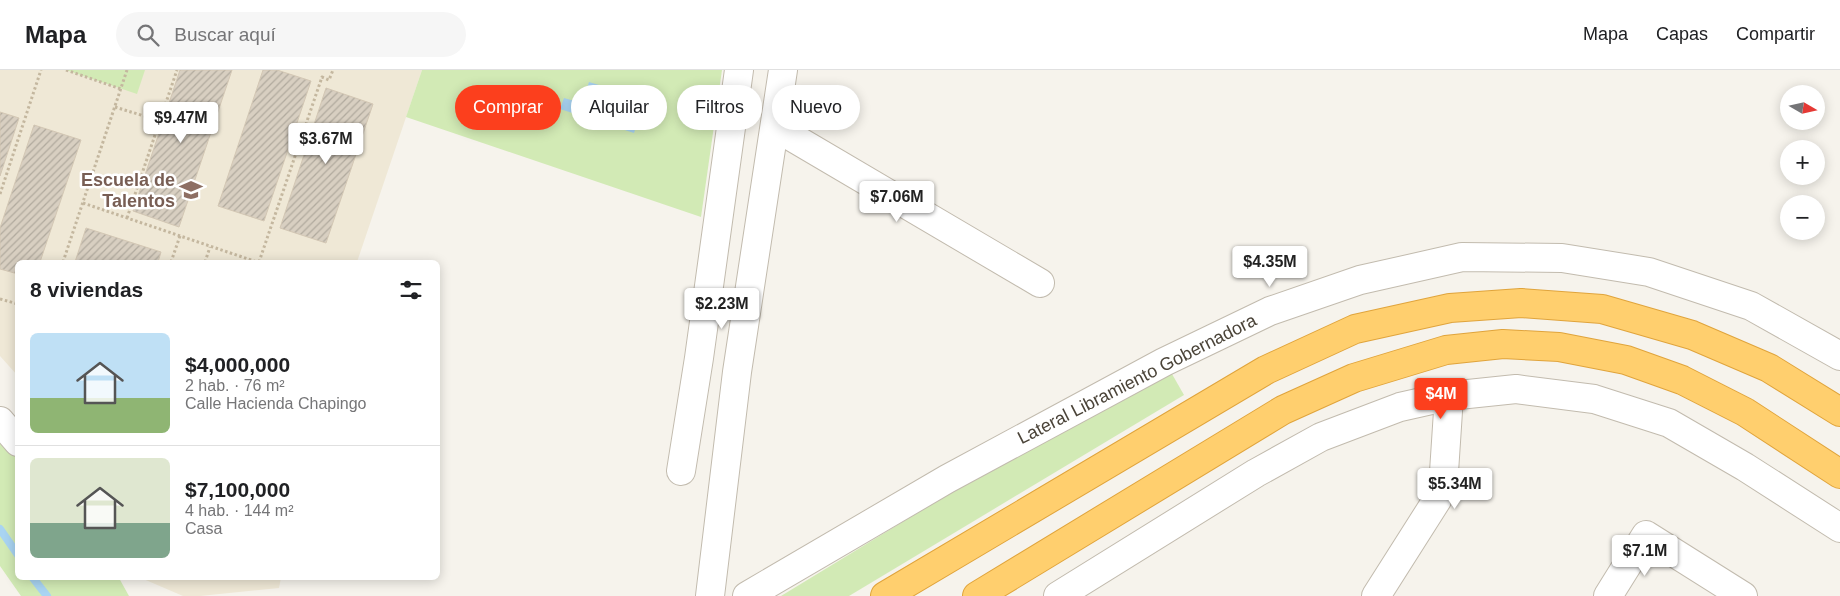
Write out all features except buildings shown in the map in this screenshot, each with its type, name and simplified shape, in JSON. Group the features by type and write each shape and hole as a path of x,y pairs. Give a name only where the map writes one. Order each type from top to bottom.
{"highway":[{"path":"885,596 1266,370 1355,330 1450,308 1521,304 1602,309 1692,335 1769,368 1840,412"},
{"path":"976,596 1283,410 1354,378 1446,350 1503,344 1559,347 1626,360 1682,380 1745,412 1840,474"}],"street":[{"path":"681,471 699,358 739,70"},
{"path":"781,85 783,70"},
{"path":"710,596 737,372 775,130"},
{"path":"780,130 1040,283"},
{"name":"Lateral Libramiento Gobernadora","path":"747,596 947,479 1173,357 1270,311 1360,280 1462,257 1562,258 1649,272 1751,306 1840,356"},
{"path":"699,358 737,372"},
{"path":"1058,596 1256,473 1321,437 1400,407 1449,396 1516,389 1594,399 1669,423 1746,467 1840,528"},
{"path":"1376,596 1437,500 1444,472 1449,396"},
{"path":"0,421 15,438"},
{"path":"1608,596 1646,535 1743,596"}],"path":[{"path":"0,194 41,70"},
{"path":"66,70 121,89"},
{"path":"64,260 127,70"},
{"path":"128,218 177,70"},
{"path":"259,260 322,77 329,80 332,70"},
{"path":"115,107 160,121"},
{"path":"83,203 252,260"},
{"path":"172,260 180,236"},
{"path":"206,260 210,246"},
{"path":"0,299 15,303"}],"shaded area":[{"name":"Escuela de Talentos","path":"0,70 422,70 358,260 15,260 15,373 0,356"},
{"path":"146,580 281,580 279,588 183,596"}],"green space":[{"path":"66,70 145,70 137,94"},
{"path":"422,70 722,70 720,85 677,85 677,130 713,130 701,217 406,117"},
{"path":"1172,374 1184,395 849,596 781,596 955,490"},
{"path":"0,438 15,454 15,580 120,580 129,596 21,596 0,566"}],"water":[{"path":"589,82 599,85 588,85"},
{"path":"564,98 571,100 571,113 561,109"}],"waterway":[{"path":"0,529 15,551"},
{"path":"35,580 47,596"}],"place":[{"name":"Escuela de Talentos","path":"191,190"}]}
